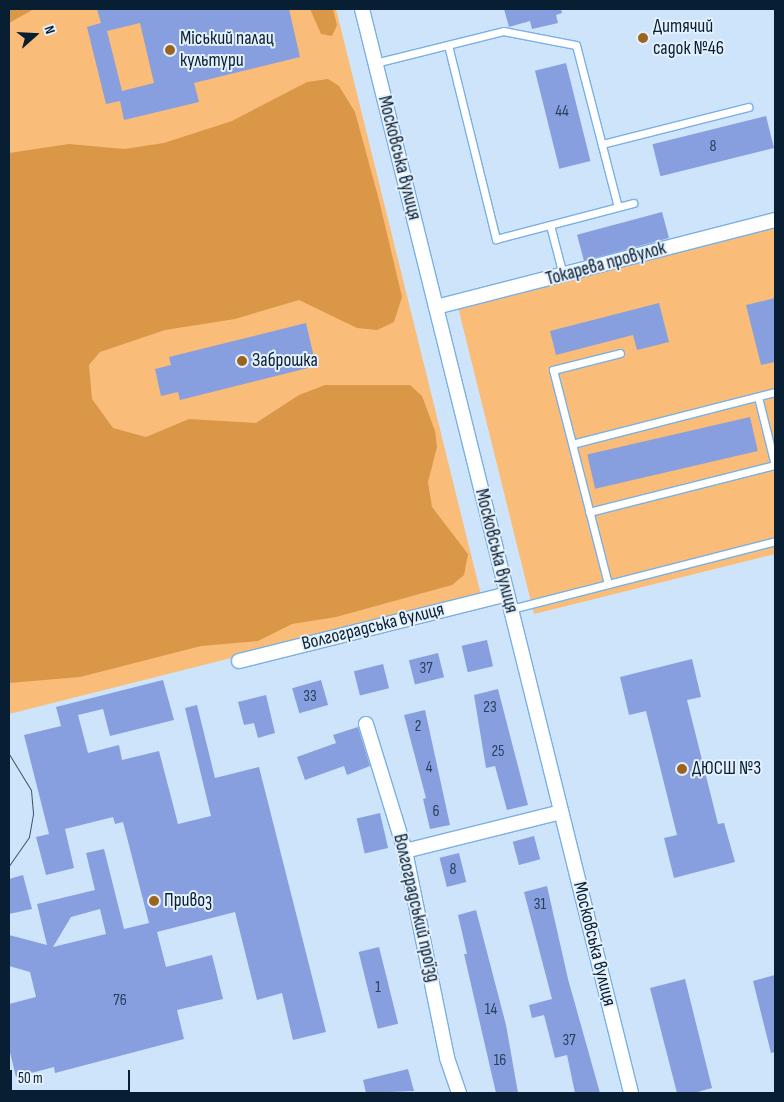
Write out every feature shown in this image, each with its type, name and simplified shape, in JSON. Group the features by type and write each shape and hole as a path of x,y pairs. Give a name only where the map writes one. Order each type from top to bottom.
{"street":[{"name":"Московська вулиця","path":"362,9 631,1093"},
{"name":"Токарева провулок","path":"436,308 775,220"},
{"name":"Волгоградська вулиця","path":"239,661 507,594"},
{"name":"Волгоградський проїзд","path":"366,724 405,851 447,1058 460,1093"},
{"path":"405,851 561,812"}],"lane":[{"path":"375,63 503,31 576,45 618,207"},
{"path":"448,45 496,239 633,203"},
{"path":"602,144 748,107"},
{"path":"550,225 563,275"},
{"path":"608,584 553,370 620,354"},
{"path":"572,444 775,392"},
{"path":"589,512 775,465 758,397"},
{"path":"510,609 775,542"}],"shaded area":[{"path":"9,9 336,9 481,595 9,714"},
{"path":"9,9 34,9 9,23"},
{"path":"310,9 333,9 337,25 332,36 321,34"},
{"path":"328,79 339,86 355,112 379,200 402,297 394,322 377,330 357,328 299,300 235,319 165,330 100,352 89,365 92,399 113,428 146,437 189,419 256,423 299,395 325,385 410,385 422,396 435,431 437,447 428,482 432,507 468,554 464,575 452,585 336,617 292,624 258,641 201,646 80,677 9,683 9,153 69,144 124,149 164,143 232,121 307,82"},
{"path":"775,224 775,554 534,614 458,307"}],"building":[{"path":"97,9 289,9 300,57 194,83 199,102 124,120 120,101 106,104 87,27 101,23","holes":["140,23 154,83 122,91 107,31"]},
{"path":"504,9 561,9 562,13 556,15 558,23 532,29 530,21 509,27"},
{"path":"566,63 590,161 559,169 535,71"},
{"path":"766,116 774,148 660,176 652,144"},
{"path":"662,212 669,238 584,261 577,235"},
{"path":"775,298 775,362 761,365 746,305"},
{"path":"659,303 669,342 637,350 633,335 556,355 550,331"},
{"name":"Заброшка","path":"306,323 316,366 180,400 178,392 161,396 155,369 171,365 169,357"},
{"path":"750,417 758,451 595,489 587,455"},
{"path":"487,640 493,666 468,672 462,646"},
{"path":"438,653 444,677 415,685 409,660"},
{"path":"692,659 701,697 687,700 718,824 724,823 735,862 674,878 664,838 677,835 646,711 629,715 620,677"},
{"path":"383,664 389,688 360,696 354,671"},
{"name":"Привоз","path":"163,680 174,720 110,736 103,709 78,715 88,753 119,745 122,760 159,751 178,824 211,816 185,708 197,705 215,778 259,767 326,1032 293,1040 282,993 257,1000 235,912 157,932 166,967 212,955 223,999 177,1010 184,1039 55,1073 54,1067 16,1077 9,1048 9,1004 36,997 30,972 9,966 9,935 47,945 37,904 95,890 86,853 104,849 124,929 149,923 123,822 115,824 113,817 65,829 74,868 46,875 36,837 49,834 24,735 61,726 56,707","holes":["100,909 106,934 53,947 71,917"]},
{"path":"321,680 328,705 299,713 292,688"},
{"path":"498,689 528,805 507,810 495,766 486,768 474,695"},
{"path":"266,695 275,733 258,738 254,723 244,725 238,702"},
{"path":"425,710 450,825 430,829 423,799 426,798 404,715"},
{"path":"358,727 370,766 347,775 344,766 305,780 297,757 336,743 333,735"},
{"path":"380,813 388,848 365,853 357,818"},
{"path":"534,836 540,859 519,865 513,842"},
{"path":"459,853 466,882 447,887 440,858"},
{"path":"23,875 32,909 9,914 9,879"},
{"path":"547,886 568,979 600,1093 575,1093 567,1055 555,1058 544,1015 532,1018 529,1005 552,999 524,892"},
{"path":"476,910 506,1025 518,1093 496,1093 464,954 467,954 458,915"},
{"path":"379,947 398,1024 378,1029 359,952"},
{"path":"775,975 775,1052 771,1053 753,981"},
{"path":"685,979 712,1088 694,1093 677,1093 650,988"},
{"path":"408,1069 414,1091 366,1093 363,1080"}],"tram line":[{"path":"9,754 31,790 33,814 29,837 9,866"}],"place":[{"name":"Дитячий садок №46","path":"643,38"},
{"name":"Міський палац культури","path":"170,50"},
{"name":"Заброшка","path":"242,361"},
{"name":"ДЮСШ №3","path":"682,769"},
{"name":"Привоз","path":"154,901"}]}
